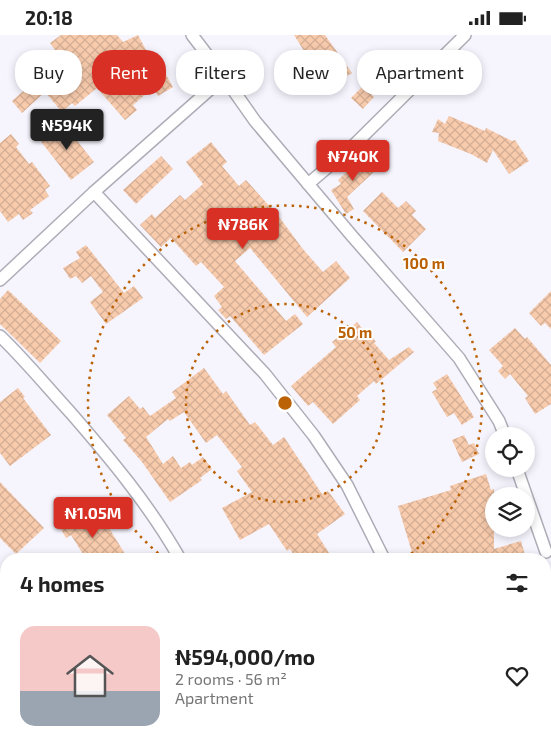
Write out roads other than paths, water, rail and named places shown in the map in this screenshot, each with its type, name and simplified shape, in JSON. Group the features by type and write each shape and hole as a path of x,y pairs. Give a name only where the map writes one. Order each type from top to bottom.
{"street":[{"path":"192,35 203,50"},
{"path":"308,184 355,144 465,35"},
{"path":"0,281 94,192 204,95"},
{"path":"236,95 254,121 458,358 501,427"},
{"path":"94,192 265,374 308,428 347,485 377,553"},
{"path":"0,336 22,358 102,449 164,531 177,553"},
{"path":"521,477 546,552"}]}
